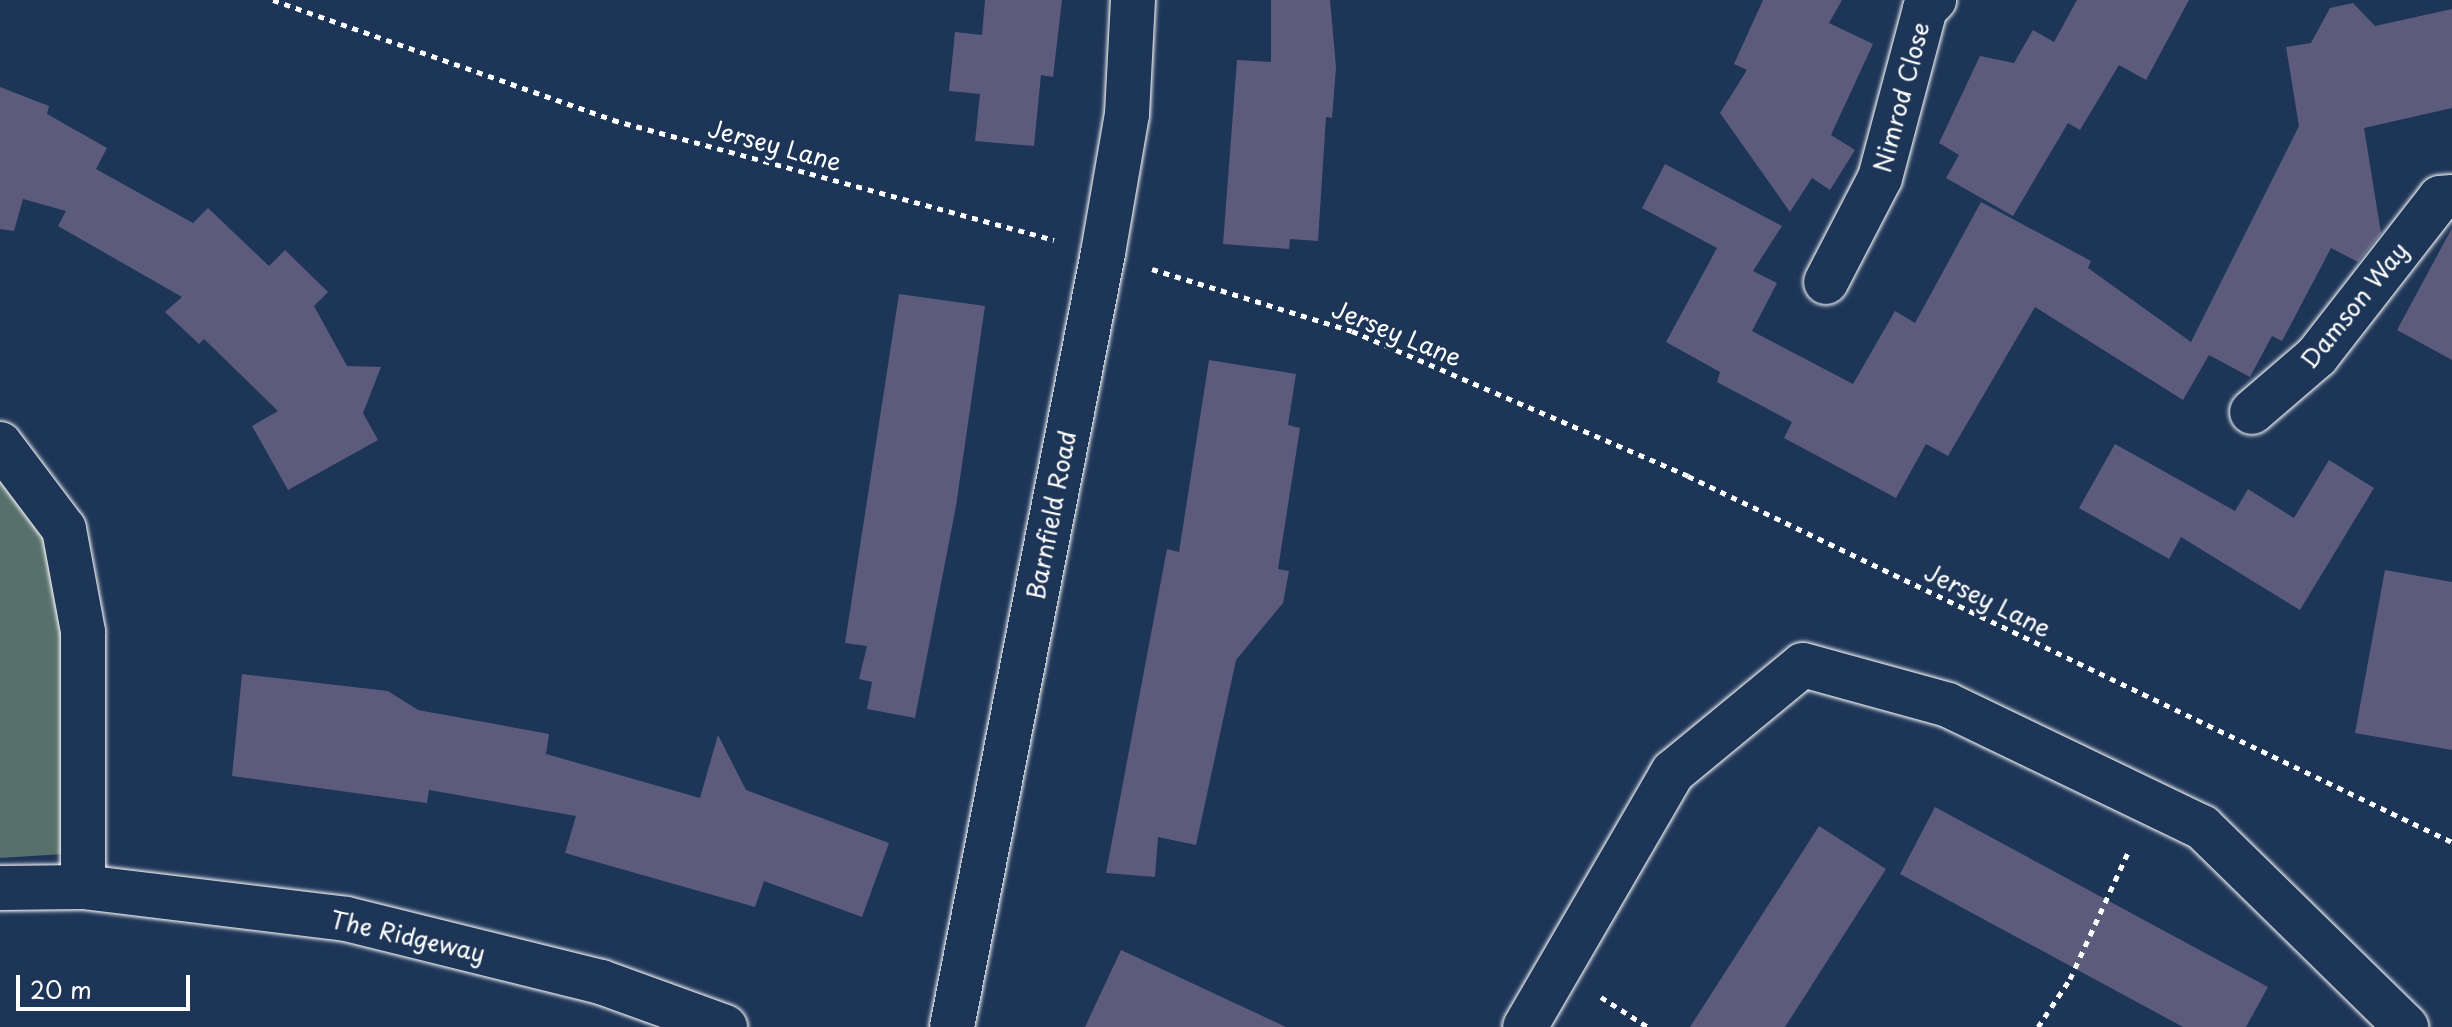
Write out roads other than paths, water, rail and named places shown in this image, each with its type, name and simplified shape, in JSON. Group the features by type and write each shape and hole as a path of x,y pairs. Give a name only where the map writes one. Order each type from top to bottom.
{"street":[{"name":"Barnfield Road","path":"952,1027 1103,253 1127,114 1133,0"},
{"name":"Nimrod Close","path":"1826,282 1880,178 1925,9 1934,0"},
{"name":"Damson Way","path":"2252,412 2317,356 2440,198 2452,197"},
{"path":"0,444 64,529 67,544 83,632 83,887"},
{"path":"1525,1027 1673,772 1803,665 1948,705 2202,827 2406,1027"},
{"name":"The Ridgeway","path":"0,888 83,887 346,919 601,982 725,1027"}]}
